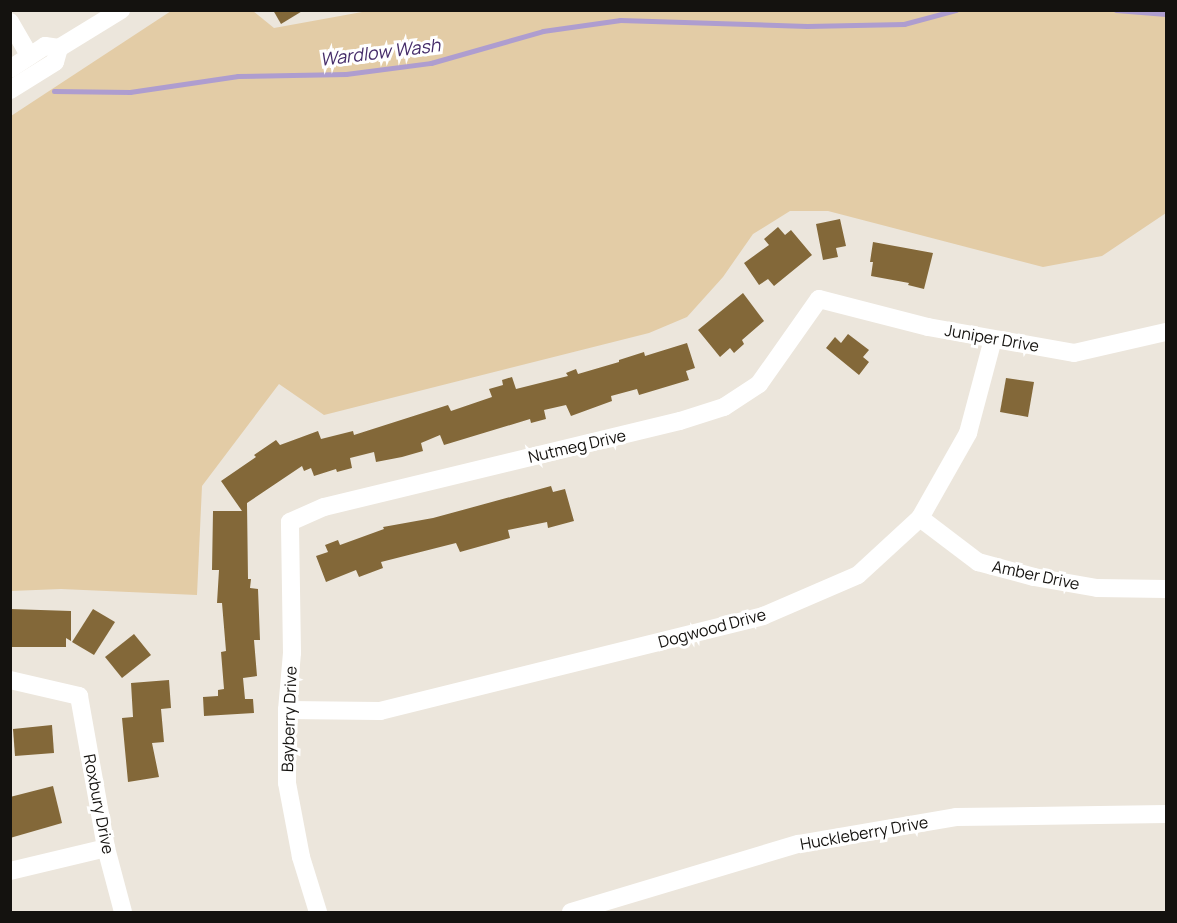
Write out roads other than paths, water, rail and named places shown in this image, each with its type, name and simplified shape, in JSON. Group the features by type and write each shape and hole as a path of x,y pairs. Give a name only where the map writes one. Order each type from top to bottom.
{"street":[{"path":"10,69 45,46 59,48 121,10"},
{"path":"10,22 30,56"},
{"path":"10,90 55,62 59,48"},
{"name":"Juniper Drive","path":"819,299 928,327 1074,353 1167,332"},
{"name":"Nutmeg Drive","path":"290,522 324,507 680,421 724,407 759,384 819,299"},
{"name":"Dogwood Drive","path":"287,710 380,711 763,616 858,575 920,518 968,433 993,339"},
{"name":"Amber Drive","path":"920,518 978,562 1034,577 1097,588 1167,589"},
{"name":"Bayberry Drive","path":"290,522 292,653 287,710 287,783 301,857 318,912"},
{"name":"Roxbury Drive","path":"10,680 79,696 106,848 123,912"},
{"name":"Huckleberry Drive","path":"571,912 798,844 956,817 1167,814"},
{"path":"10,871 106,848"}],"waterway":[{"name":"Wardlow Wash","path":"54,91 130,92 238,76 346,74 431,63 543,31 620,20 807,26 904,24 956,10"},
{"name":"Wardlow Wash","path":"1116,10 1166,14"}]}
